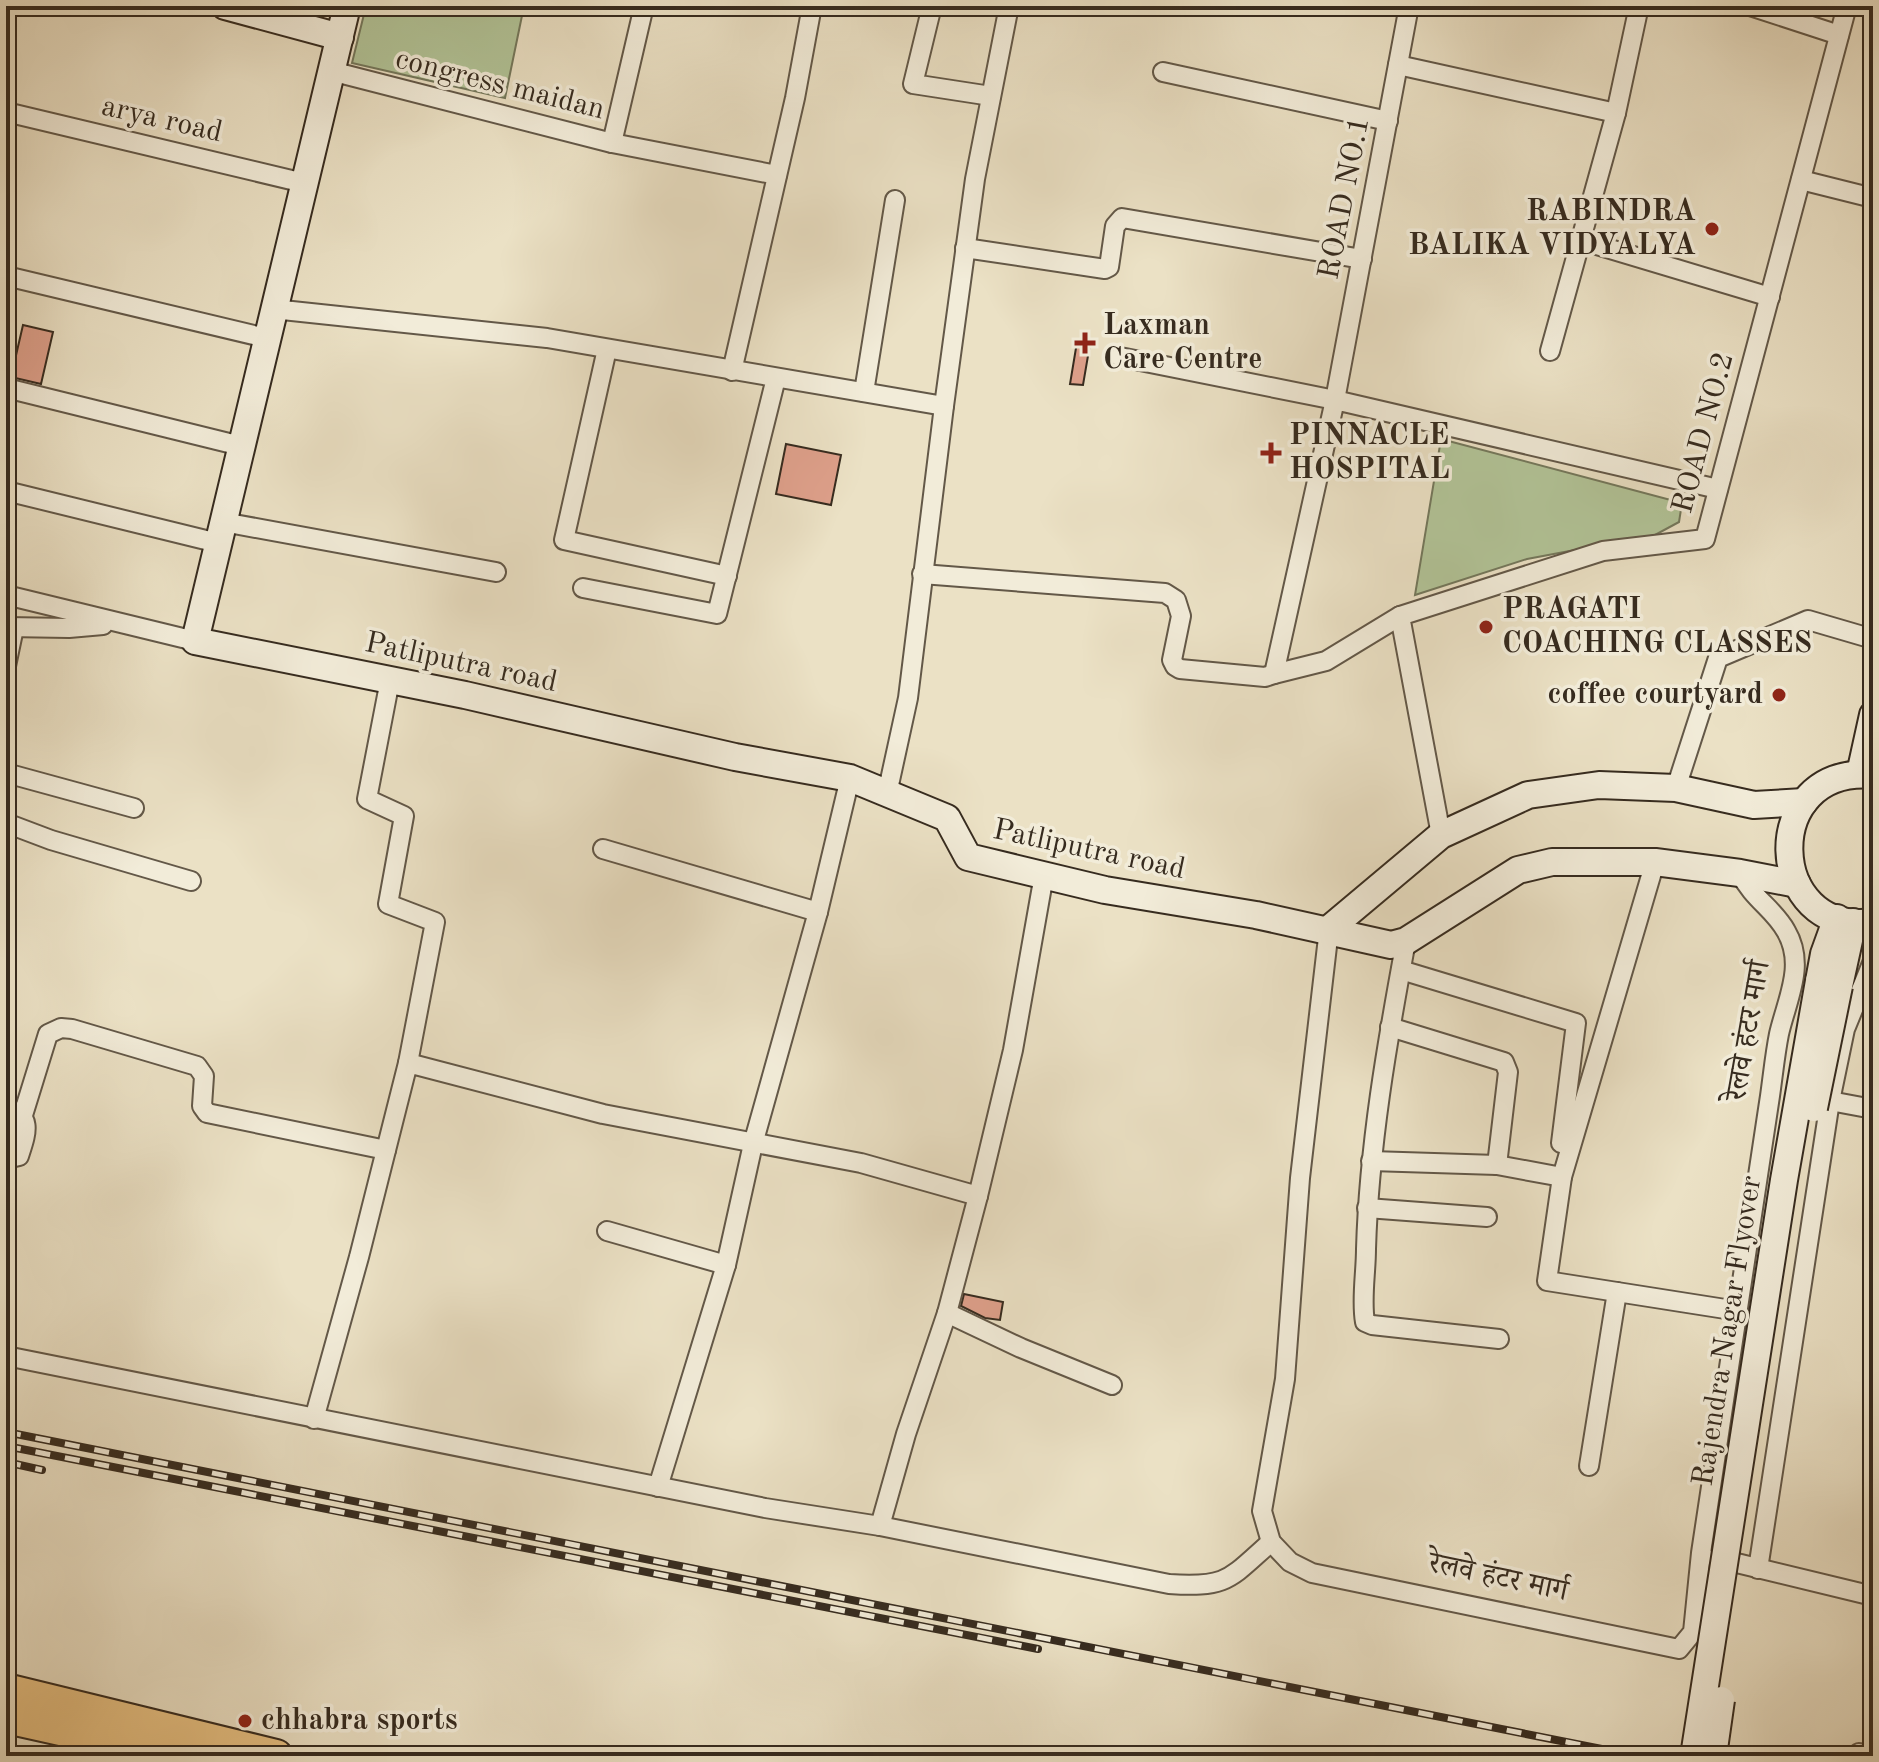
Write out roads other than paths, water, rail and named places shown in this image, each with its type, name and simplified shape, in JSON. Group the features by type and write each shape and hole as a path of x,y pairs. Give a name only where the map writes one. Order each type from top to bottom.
{"highway":[{"path":"6,1690 276,1756"},
{"path":"6,1717 182,1756"}],"street":[{"path":"225,6 340,37"},
{"path":"6,595 195,641 347,6"},
{"name":"congress maidan","path":"331,71 612,143 644,6"},
{"path":"732,371 812,6"},
{"path":"932,6 913,84 991,96"},
{"path":"887,794 908,698 975,179 1009,6"},
{"name":"ROAD NO.1","path":"1274,674 1335,400 1409,6"},
{"path":"1550,351 1616,113 1639,6"},
{"path":"1750,6 1839,35"},
{"name":"ROAD NO.2","path":"1400,616 1603,551 1705,539 1847,6"},
{"path":"1398,65 1616,113"},
{"path":"1163,72 1388,121"},
{"name":"arya road","path":"6,112 304,183"},
{"path":"612,143 777,175"},
{"path":"1801,180 1873,198"},
{"path":"864,392 895,200"},
{"path":"965,248 1105,269 1109,267 1115,226 1122,218 1362,259"},
{"path":"1580,240 1770,297"},
{"path":"6,276 266,338"},
{"path":"273,309 547,338 944,406"},
{"path":"607,349 564,540 727,576"},
{"path":"1120,357 1335,400 1718,489"},
{"path":"583,588 717,614 776,378"},
{"path":"6,388 241,446"},
{"path":"6,491 220,533 496,572"},
{"path":"922,574 1165,593 1176,600 1181,616 1172,660 1175,666 1265,677 1326,661 1400,616 1441,835"},
{"path":"1676,788 1718,658 1808,620 1873,639"},
{"path":"6,666 10,628 69,628 119,623"},
{"name":"Patliputra road","path":"195,641 390,680 735,757 850,778 947,818 968,857 1105,890 1256,915 1302,927 1329,929 1391,945 1406,941"},
{"path":"314,1419 408,1063 435,922 388,904 404,816 367,799 390,680"},
{"path":"1854,921 1821,910 1807,899 1789,864 1787,842 1792,821 1804,802 1819,787 1839,777 1867,774 1873,715"},
{"path":"6,773 134,808"},
{"path":"658,1487 726,1265 753,1144 818,912 850,778"},
{"path":"6,1356 658,1487 880,1526 1169,1584 1205,1586 1228,1579 1271,1542 1262,1511 1285,1379 1300,1178 1329,929 1441,835 1528,795 1599,785 1676,788 1754,805 1804,802"},
{"path":"6,823 51,840 191,881"},
{"path":"603,849 818,912"},
{"path":"1499,1339 1365,1322 1371,1161 1406,941 1518,870 1552,862 1655,862 1797,884"},
{"path":"1655,862 1562,1177 1547,1281 1738,1311"},
{"name":"रेलवे हंटर मार्ग","path":"1271,1542 1290,1562 1312,1573 1679,1649 1693,1632 1701,1553 1776,1057 1795,975 1795,950 1785,928 1749,891 1740,873"},
{"path":"880,1526 906,1434 947,1313 978,1196 1013,1050 1044,875"},
{"path":"1768,910 1776,898 1797,884"},
{"name":"Rajendra Nagar Flyover","path":"1694,1756 1784,1180 1829,983 1854,921"},
{"path":"1758,1569 1830,1101 1845,1029 1873,961"},
{"path":"1401,970 1576,1023 1561,1143"},
{"name":"Rajendra Nagar Flyover","path":"1713,1756 1829,983"},
{"path":"1390,1027 1504,1062 1508,1072 1497,1165"},
{"path":"6,1159 19,1156 25,1134 15,1111 48,1034 61,1028 197,1066 204,1076 202,1106 207,1113 386,1150"},
{"path":"408,1063 603,1114 861,1163 978,1196"},
{"path":"1830,1101 1873,1109"},
{"path":"1371,1161 1497,1165 1562,1177"},
{"path":"1367,1208 1487,1217"},
{"path":"607,1231 726,1265"},
{"path":"1589,1466 1617,1292"},
{"path":"947,1313 1021,1348 1112,1385"},
{"path":"1701,1553 1873,1596"}],"railway":[{"path":"6,1432 1637,1756"},
{"path":"6,1446 1038,1649"},
{"path":"6,1462 42,1470"}],"place":[{"name":"RABINDRA BALIKA VIDYALYA","path":"1712,229"},
{"name":"Laxman Care Centre","path":"1085,343"},
{"name":"PINNACLE HOSPITAL","path":"1271,453"},
{"name":"PRAGATI COACHING CLASSES","path":"1486,627"},
{"name":"coffee courtyard","path":"1779,695"},
{"name":"chhabra sports","path":"245,1721"}]}
